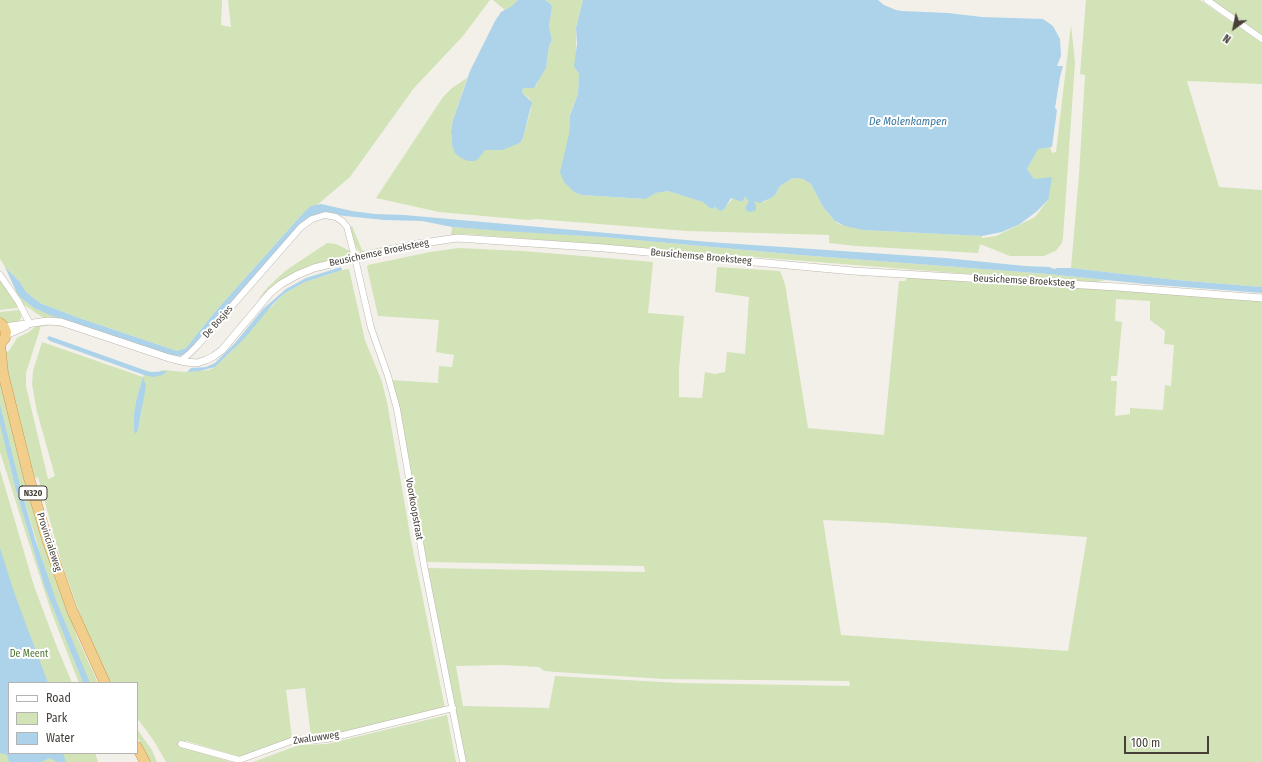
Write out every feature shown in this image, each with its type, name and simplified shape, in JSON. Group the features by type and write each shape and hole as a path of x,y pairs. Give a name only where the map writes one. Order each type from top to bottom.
{"highway":[{"name":"N320","path":"0,344 5,338 3,328"},
{"name":"Provincialeweg","path":"0,344 2,370 29,478 47,539 72,610 105,682"},
{"path":"138,749 145,762"}],"street":[{"path":"1207,0 1262,39"},
{"name":"De Bosjes","path":"180,361 193,350 301,227 312,219 325,215 336,217 342,221 347,227 355,258"},
{"name":"Beusichemse Broeksteeg","path":"180,361 198,362 214,356 229,343 261,302 281,284 310,270 416,244 457,238 604,248 853,272 1110,286 1262,298"},
{"name":"Voorkoopstraat","path":"355,258 371,328 388,376 397,409 424,565 463,762"},
{"path":"0,275 18,301 30,324"},
{"path":"3,328 48,321 61,322 180,361"},
{"name":"Zwaluwweg","path":"181,744 239,760 290,741 301,739 327,739 453,708"}],"green space":[{"path":"0,0 222,0 221,25 231,27 228,0 490,0 463,36 414,88 350,177 317,205 306,210 213,314 186,348 177,351 79,318 40,303 26,292 20,282 5,267 0,259"},
{"path":"493,0 518,0 513,6 505,10"},
{"path":"545,0 583,0 576,28 576,67 579,74 578,94 570,114 569,134 574,192 581,195 644,199 656,193 668,191 704,202 712,209 715,207 723,210 733,198 742,202 745,197 750,201 746,206 755,201 764,202 775,195 780,186 791,179 796,178 803,179 811,184 823,207 839,224 863,230 982,236 982,238 996,236 1035,217 1048,200 1027,169 1038,148 1050,147 1052,153 1056,152 1071,25 1075,62 1062,243 1054,253 1055,251 1044,256 1010,256 980,244 978,253 856,246 829,243 829,235 687,231 536,219 528,220 439,212 376,198 443,97 452,88 467,78 453,120 451,131 452,145 482,153 485,150 495,150 520,143 523,138 531,109 530,99 523,94 522,90 524,87 536,86 546,68 549,46 552,40 549,27 552,7 551,4"},
{"path":"1086,0 1200,0 1262,43 1262,84 1187,81 1219,187 1262,190 1262,287 1176,280 1071,268 1079,175 1085,75 1080,74"},
{"path":"1207,0 1262,0 1262,38"},
{"path":"352,226 362,250 365,251 391,245 392,248 364,254 360,252 357,249 349,228"},
{"path":"452,227 602,237 1106,280 1097,282 1056,281 465,234 451,236"},
{"path":"327,243 336,244 352,252 352,254 349,257 277,284 258,299 285,271"},
{"path":"458,248 523,251 653,262 648,313 684,316 679,369 679,397 702,398 705,372 715,374 725,372 727,352 745,354 749,297 715,292 717,267 780,271 785,284 808,428 884,435 899,281 905,281 909,276 1047,286 1121,289 1262,300 1262,762 464,762 427,568 645,572 644,566 426,562 391,380 438,383 439,366 452,367 454,355 436,352 439,320 378,316 367,267 368,265 430,252","holes":["1116,299 1150,301 1150,320 1165,331 1164,344 1174,345 1171,386 1165,385 1163,410 1130,408 1130,414 1115,416 1117,381 1111,381 1111,376 1117,376 1122,322 1115,321","823,520 1087,537 1068,651 841,635","502,665 539,667 544,671 664,679 849,681 850,686 680,683 555,676 549,708 463,706 456,666"]},
{"path":"349,269 365,340 382,382 387,402 411,540 445,708 333,736 311,737 305,688 286,690 292,738 240,757 186,741 186,748 231,762 166,762 154,741 138,719 138,682 110,682 84,625 62,564 38,477 33,479 2,353 9,351 17,338 29,332 36,326 57,324 65,327 51,325 40,327 26,373 26,386 48,479 55,476 37,412 32,384 33,371 42,342 143,377 146,371 154,374 162,370 187,372 209,370 215,367 231,352 285,293 305,282","holes":["143,378 142,410 138,430 135,433 134,415 136,401"]},
{"path":"0,279 18,306 17,308 0,310"},
{"path":"16,291 21,298 34,308 65,320 43,318 23,305 14,292"},
{"path":"19,310 21,318 18,323 7,324 0,320 0,312"},
{"path":"0,377 77,637 98,682 89,682 72,642 49,584 19,482 8,458 16,491 43,582 83,682 79,682 51,611 0,452"},
{"name":"De Meent","path":"0,470 34,586 72,682 8,682 8,754 95,754 98,762 0,762"},
{"path":"447,715 456,762 253,762 299,745 327,744"},
{"path":"138,730 152,750 157,762 150,762 138,738"}],"water":[{"path":"518,0 545,0 551,4 552,7 549,27 552,40 549,46 546,68 534,88 524,88 522,90 523,94 532,102 523,138 520,143 502,150 485,150 475,161 468,161 455,153 452,145 451,131 453,120 470,71 495,21 501,12 512,6"},
{"name":"De Molenkampen","path":"583,0 878,0 884,5 902,11 948,13 982,17 1043,19 1053,26 1060,39 1061,56 1057,66 1063,66 1055,108 1057,110 1052,147 1038,149 1027,169 1034,179 1052,177 1048,200 1036,212 1020,224 1002,232 982,236 863,230 845,226 835,221 823,207 811,184 803,179 796,178 791,179 780,186 775,195 771,198 760,203 754,201 756,210 751,212 747,211 745,208 749,201 745,197 742,202 731,198 725,208 720,211 715,207 712,209 710,208 703,202 668,191 656,193 645,199 581,195 574,192 564,182 560,172 569,134 570,115 578,94 579,74 574,66 577,44 576,28"},
{"path":"321,204 352,211 375,214 404,215 709,242 945,258 1049,267 1054,269 1071,268 1176,280 1262,287 1262,293 602,237 452,227 422,221 384,220 326,214 313,216 189,351 178,356 168,355 50,315 34,308 21,298 16,291 5,267 20,282 26,292 40,303 79,318 177,351 186,348 213,314 306,210 311,206"},
{"path":"341,267 342,270 305,282 285,293 273,304 244,339 215,367 200,371 187,372 191,368 206,367 215,363 235,343 263,309 286,289 306,278"},
{"path":"49,336 144,370 151,372 168,371 162,375 153,377 144,375 50,341 47,338"},
{"path":"143,377 146,386 138,430 135,434 134,415 136,401"},
{"path":"0,405 35,539 57,603 90,682 83,682 44,585 16,491 0,424"},
{"name":"De Meent","path":"0,548 15,595 48,682 8,682 8,754 63,754 66,762 57,762 50,758 41,762 9,762 7,755 0,753"}]}
